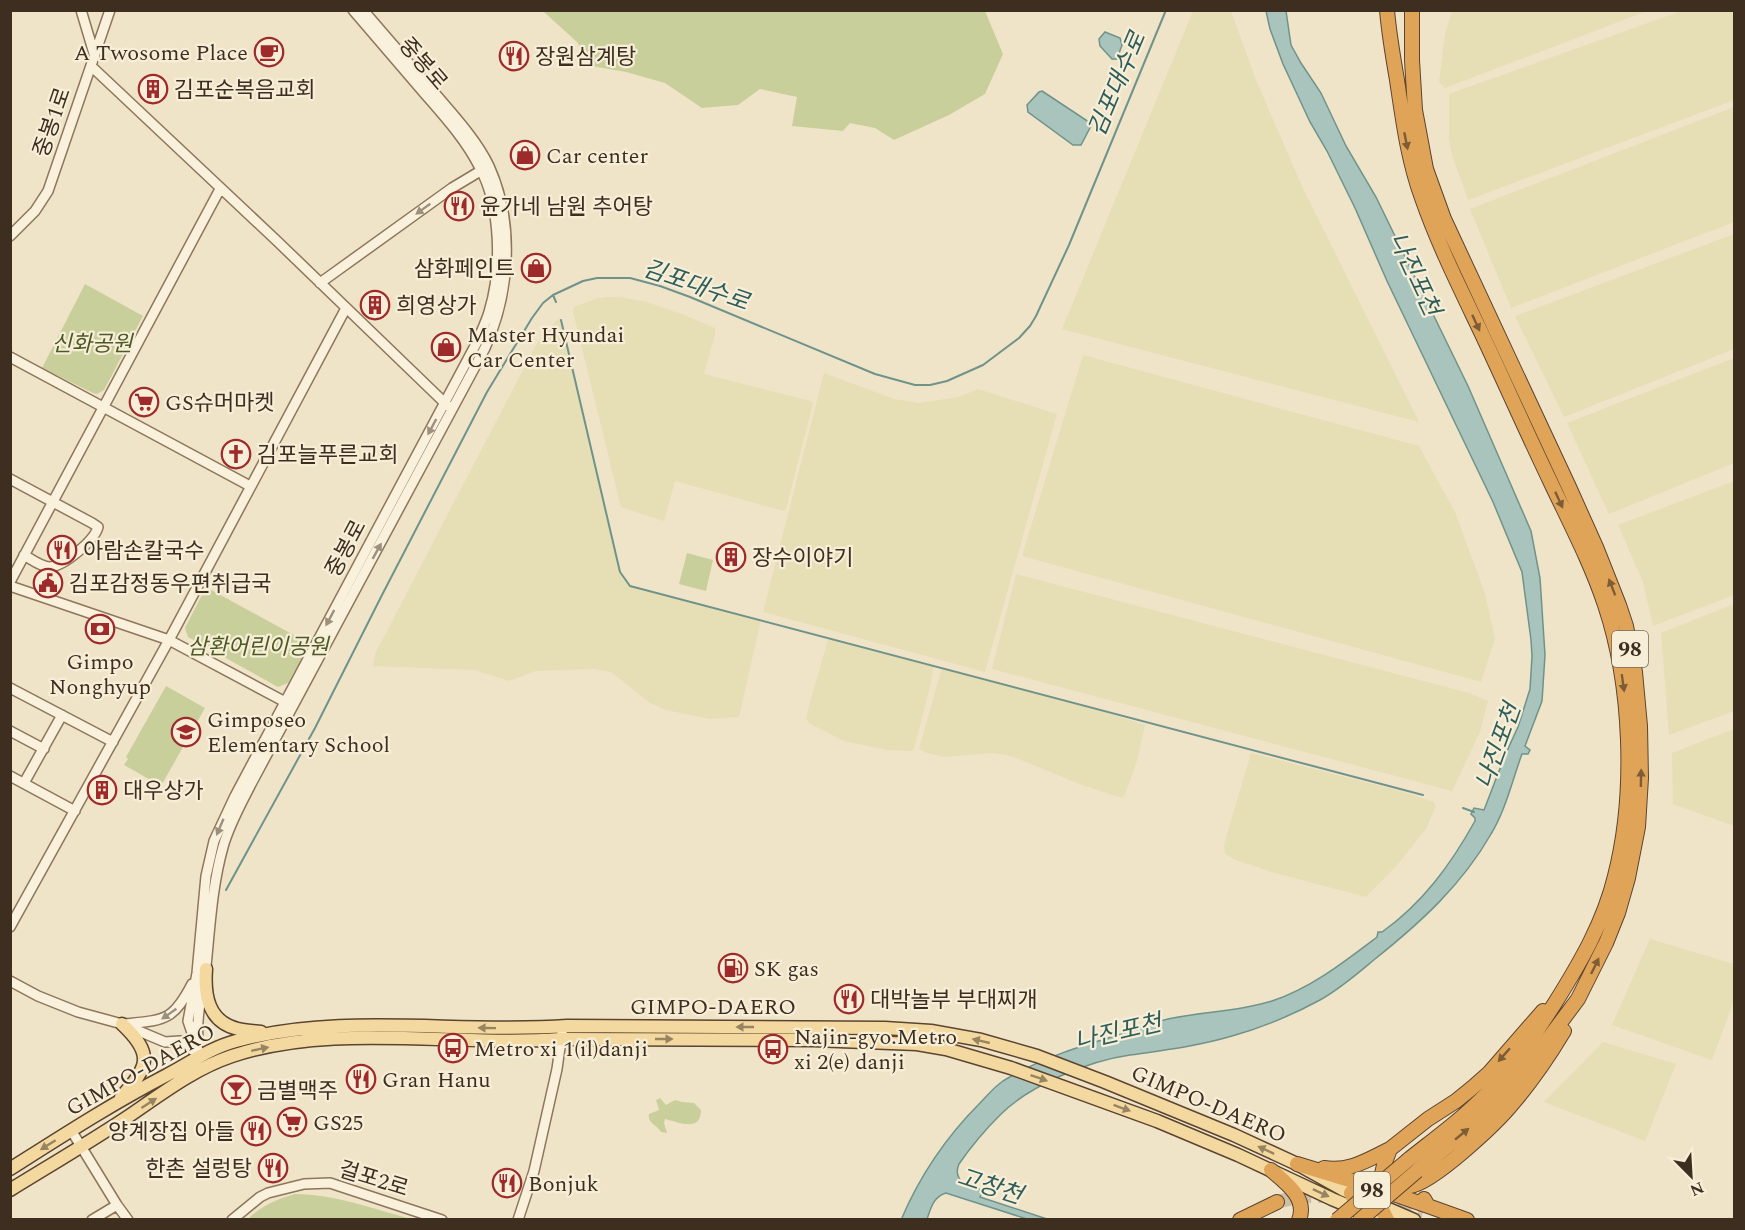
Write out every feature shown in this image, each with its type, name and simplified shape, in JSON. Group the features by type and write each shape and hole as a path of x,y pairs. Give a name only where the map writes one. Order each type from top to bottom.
{"highway":[{"path":"1387,10 1397,84"},
{"name":"98","path":"1336,1220 1446,1130 1496,1085 1537,1031 1570,980 1603,915 1615,877 1624,832 1627,800 1626,709 1618,651 1604,602 1590,567 1438,239 1421,197 1410,159 1397,84 1396,10"},
{"name":"98","path":"1361,1216 1420,1177 1475,1124 1531,1062 1578,999 1606,944 1618,912 1637,835 1641,801 1641,761 1635,672 1626,626 1596,547 1434,193 1426,169 1415,110 1412,10"},
{"path":"1415,93 1422,10"},
{"path":"1297,1164 1335,1169 1348,1168 1390,1149 1428,1119 1456,1101 1480,1080 1570,980"},
{"path":"1383,1215 1379,1188 1390,1149"},
{"path":"1297,1164 1379,1188 1421,1212 1447,1220"},
{"path":"1384,1165 1388,1178 1393,1183 1408,1187 1420,1177"},
{"path":"1271,1170 1291,1188 1301,1203 1299,1220"},
{"path":"1420,1177 1421,1212"},
{"path":"1351,1193 1361,1216"},
{"path":"1240,1220 1276,1202"},
{"path":"1421,1212 1467,1220"}],"main road":[{"path":"201,971 206,997 220,1021 238,1029 272,1033"},
{"path":"113,1106 139,1077 144,1063 141,1046 122,1024"},
{"name":"GIMPO-DAERO","path":"10,1169 113,1106 202,1061 234,1042 272,1033 318,1028 370,1026 526,1029 564,1033 917,1044 946,1049 1011,1068 1157,1121 1271,1170 1361,1216 1421,1212"},
{"name":"GIMPO-DAERO","path":"10,1190 82,1147 202,1061 261,1048 318,1040 526,1042 564,1033 885,1028 931,1031 981,1040 1037,1056 1234,1135 1297,1164 1351,1193 1383,1215"}],"street":[{"path":"81,10 93,62 220,189 448,406"},
{"name":"중봉1로","path":"10,236 45,198 110,10"},
{"name":"중봉로","path":"353,10 485,167"},
{"path":"202,1061 197,1022 201,971 214,888 223,847 234,818 289,704 448,406 490,336 505,281 506,248 500,199 472,138 363,10"},
{"path":"320,283 485,167"},
{"path":"220,189 10,584 169,640 289,704"},
{"path":"10,927 169,640 346,308"},
{"path":"10,357 250,486"},
{"path":"12,484 53,502 97,526 98,530 76,553 57,565 47,567 24,555"},
{"path":"10,688 113,742"},
{"path":"24,783 62,716"},
{"path":"10,731 44,749"},
{"path":"10,776 75,811"},
{"path":"122,1024 164,1019 174,1012 201,971"},
{"path":"10,981 68,1008 122,1024 165,1042 180,1041 202,1061"},
{"path":"518,1220 534,1171 564,1033"},
{"path":"523,1220 540,1164 559,1077 564,1033"},
{"path":"72,1130 128,1220"},
{"name":"걸포2로","path":"232,1220 268,1193 304,1184 330,1183 442,1220"},
{"path":"92,1220 117,1205"}],"shaded area":[{"path":"1452,10 1647,11 1445,88 1439,82 1445,34"},
{"path":"1684,10 1732,11 1734,17 1734,100 1468,200 1452,155 1449,139 1449,94"},
{"path":"1193,11 1231,11 1256,80 1301,184 1419,422 1062,329"},
{"path":"1734,107 1734,222 1511,308 1470,209"},
{"path":"1734,234 1734,349 1564,417 1515,316"},
{"path":"607,297 647,302 715,328 704,374 811,401 813,404 784,511 675,481 664,521 621,507 573,312 574,307"},
{"path":"560,318 620,572 630,586 761,620 739,717 710,719 666,710 650,703 611,672 594,669 536,671 509,681 475,670 373,666 375,654 537,343"},
{"path":"1083,355 1419,446 1455,512 1485,593 1495,639 1481,682 1022,556"},
{"path":"1734,358 1734,463 1609,514 1567,423"},
{"path":"824,373 894,399 919,403 959,397 978,389 1057,414 985,672 763,612"},
{"path":"1734,481 1734,595 1653,626 1643,582 1618,525"},
{"path":"1016,574 1469,693 1488,701 1480,732 1452,791 992,669"},
{"path":"1734,604 1734,711 1669,735 1661,633"},
{"path":"832,639 934,666 914,749 911,751 887,750 844,741 809,723 806,718 810,702 828,640"},
{"path":"942,667 1145,725 1137,761 1125,795 1122,798 1082,785 1011,756 992,753 944,757 919,749"},
{"path":"1734,729 1734,826 1673,804 1672,753"},
{"path":"1251,753 1404,792 1434,802 1436,806 1426,829 1398,864 1366,897 1275,873 1225,854 1227,834"},
{"path":"1650,939 1734,964 1734,1000 1712,1060 1612,1025"},
{"path":"1603,1042 1676,1064 1645,1141 1544,1102"}],"green space":[{"path":"544,11 985,11 1003,54 985,94 949,115 894,140 875,128 850,123 843,131 792,126 797,97 760,89 738,105 702,108 665,83 626,72 585,65 578,43"},
{"name":"신화공원","path":"85,284 143,316 104,390 97,394 42,368"},
{"path":"687,553 713,560 706,591 679,584"},
{"name":"삼환어린이공원","path":"206,587 310,644 288,683 278,687 188,637 185,628"},
{"path":"166,686 205,708 161,786 124,765 128,759 126,757"},
{"path":"660,1098 666,1105 675,1100 694,1103 701,1110 700,1117 693,1124 682,1124 665,1119 667,1133 661,1132 649,1117 649,1114 659,1110 656,1100"},
{"path":"295,1194 339,1199 411,1219 248,1219 258,1210"}],"water":[{"path":"1266,11 1286,11 1291,45 1321,93 1346,146 1376,197 1468,386 1531,531 1540,578 1545,655 1542,701 1525,746 1530,750 1528,754 1522,754 1505,805 1496,824 1480,853 1467,870 1424,917 1334,991 1288,1015 1243,1033 1194,1045 1114,1058 1078,1069 1043,1084 1012,1104 1000,1115 959,1164 957,1171 959,1178 962,1183 977,1186 982,1193 980,1197 1047,1219 1027,1219 946,1193 935,1200 927,1219 901,1220 925,1172 945,1143 1003,1081 1032,1065 1062,1053 1156,1022 1188,1015 1244,1008 1286,996 1327,974 1377,937 1378,932 1382,932 1397,921 1435,882 1446,867 1475,821 1471,814 1474,808 1484,810 1518,727 1530,689 1531,640 1522,572 1493,502 1387,281 1355,208 1283,64"},
{"path":"1105,32 1120,38 1122,45 1117,59 1112,59 1100,46 1099,39"},
{"path":"1042,91 1092,124 1081,145 1073,145 1028,112 1027,105"}],"waterway":[{"name":"김포대수로","path":"226,890 315,728 487,392 543,303 553,295 583,281 597,278 630,278 690,297 875,374 915,385 930,385 947,381 983,365 1019,338 1036,316 1069,245 1166,10"},
{"name":"김포대수로","path":"553,295 556,302"},
{"path":"561,320 620,572 630,586 1423,795"},
{"path":"1463,808 1474,812"}],"tunnel":[{"path":"1277,1202 1300,1196 1329,1196"},
{"path":"1377,1203 1423,1211"}],"place":[{"name":"A Twosome Place","path":"269,52"},
{"name":"장원삼계탕","path":"514,56"},
{"name":"김포순복음교회","path":"153,89"},
{"name":"Car center","path":"525,155"},
{"name":"윤가네 남원 추어탕","path":"459,206"},
{"name":"삼화페인트","path":"536,268"},
{"name":"희영상가","path":"375,305"},
{"name":"Master Hyundai Car Center","path":"446,347"},
{"name":"GS슈머마켓","path":"144,402"},
{"name":"김포늘푸른교회","path":"236,454"},
{"name":"아람손칼국수","path":"62,550"},
{"name":"장수이야기","path":"731,557"},
{"name":"김포감정동우편취급국","path":"48,583"},
{"name":"Gimpo Nonghyup","path":"100,629"},
{"name":"Gimposeo Elementary School","path":"186,732"},
{"name":"대우상가","path":"102,790"},
{"name":"SK gas","path":"733,968"},
{"name":"대박놀부 부대찌개","path":"849,999"},
{"name":"Metro xi 1(il)danji","path":"453,1048"},
{"name":"Najin-gyo.Metro xi 2(e) danji","path":"773,1049"},
{"name":"Gran Hanu","path":"361,1079"},
{"name":"금별맥주","path":"236,1090"},
{"name":"GS25","path":"292,1122"},
{"name":"양계장집 아들","path":"256,1131"},
{"name":"한촌 설렁탕","path":"273,1168"},
{"name":"Bonjuk","path":"507,1183"}],"water label":[{"name":"나진포천","path":"1415,274"},
{"name":"나진포천","path":"1498,746"},
{"name":"나진포천","path":"1118,1032"},
{"name":"고창천","path":"990,1186"}]}
